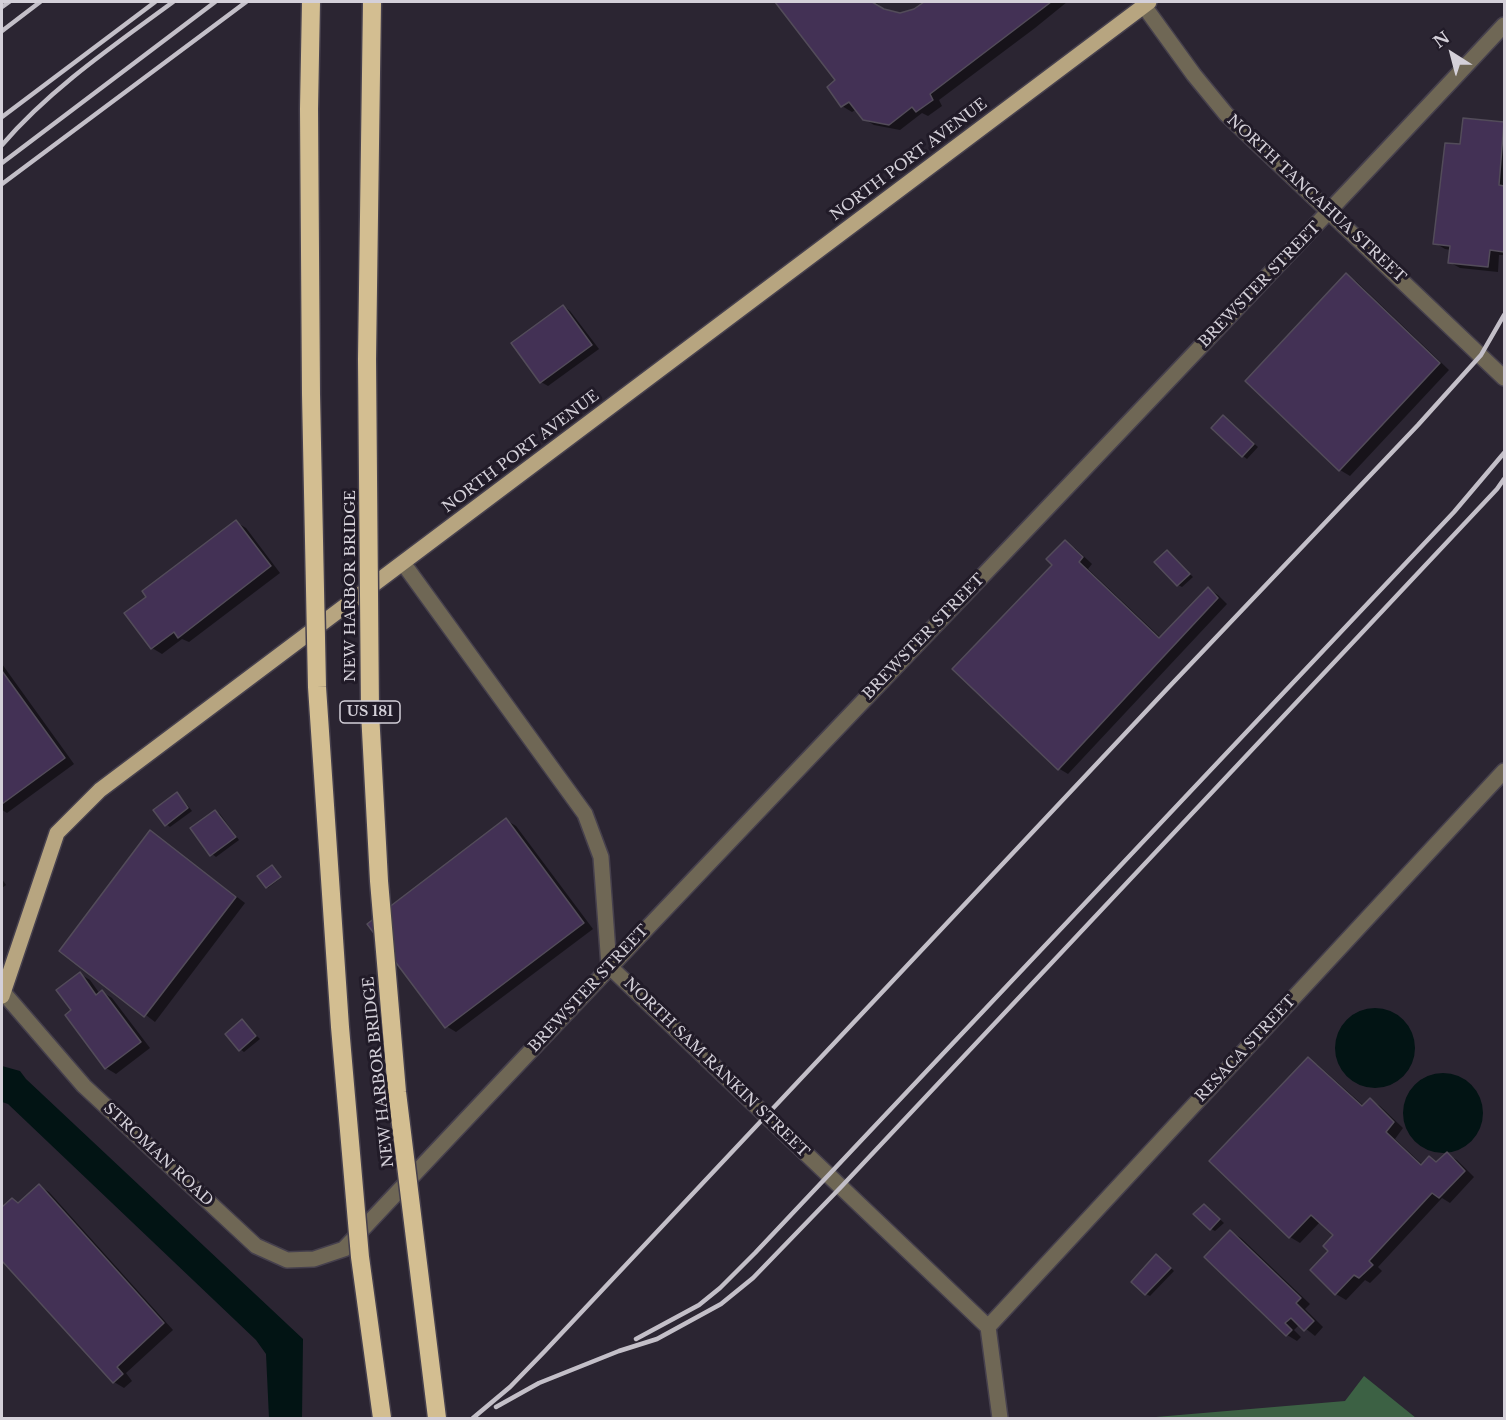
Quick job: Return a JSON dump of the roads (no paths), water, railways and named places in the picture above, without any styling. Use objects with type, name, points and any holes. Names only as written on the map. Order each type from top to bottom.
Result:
[{"type":"highway","name":"US 181","points":[[311,2],[309,110],[311,382],[317,687],[339,1016],[360,1257],[382,1419]]},
{"type":"highway","name":"NEW HARBOR BRIDGE","points":[[372,2],[367,359],[370,712],[379,881],[397,1092],[437,1419]]},
{"type":"main road","name":"NORTH PORT AVENUE","points":[[2,993],[57,833],[100,790],[1146,4]]},
{"type":"street","name":"NORTH TANCAHUA STREET","points":[[1146,4],[1194,75],[1226,114],[1504,378]]},
{"type":"street","name":"BREWSTER STREET","points":[[344,1250],[609,966],[1330,212],[1504,25]]},
{"type":"street","name":"NORTH SAM RANKIN STREET","points":[[403,563],[585,814],[601,857],[609,966],[988,1327]]},
{"type":"street","name":"RESACA STREET","points":[[988,1327],[1504,771]]},
{"type":"street","name":"STROMAN ROAD","points":[[2,993],[84,1086],[256,1246],[287,1260],[314,1259],[344,1250]]},
{"type":"street","points":[[988,1327],[1000,1419]]},
{"type":"railway","points":[[2,7],[9,2]]},
{"type":"railway","points":[[2,31],[40,2]]},
{"type":"railway","points":[[2,117],[155,2]]},
{"type":"railway","points":[[2,145],[61,87],[173,2]]},
{"type":"railway","points":[[2,163],[215,2]]},
{"type":"railway","points":[[2,184],[246,2]]},
{"type":"railway","points":[[473,1418],[510,1387],[544,1352],[1418,425],[1481,355],[1504,315]]},
{"type":"railway","points":[[636,1339],[699,1305],[720,1288],[755,1253],[1454,512],[1504,453]]},
{"type":"railway","points":[[496,1407],[539,1383],[619,1351],[657,1339],[721,1304],[753,1278],[1504,479]]}]
